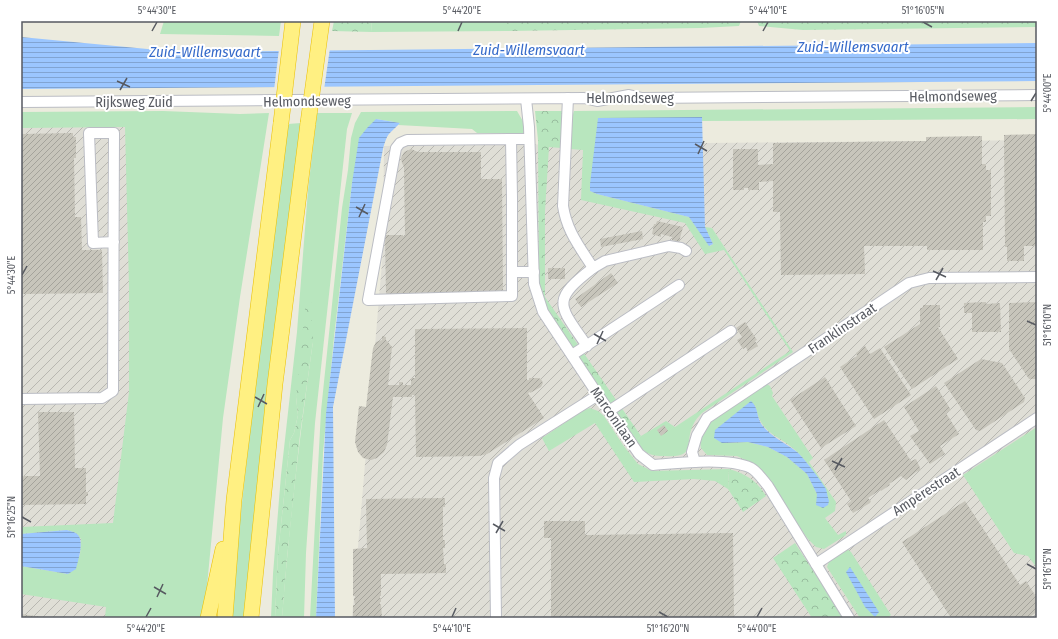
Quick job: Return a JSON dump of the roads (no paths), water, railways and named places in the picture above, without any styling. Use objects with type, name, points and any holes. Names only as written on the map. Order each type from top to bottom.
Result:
[{"type":"highway","points":[[225,618],[234,500],[293,21]]},
{"type":"highway","points":[[251,618],[274,392],[322,21]]},
{"type":"highway","points":[[208,618],[234,500]]},
{"type":"highway","points":[[255,574],[258,618]]},
{"type":"street","name":"Helmondseweg","points":[[247,101],[584,98],[598,101],[629,95],[642,98],[1037,95]]},
{"type":"street","points":[[568,98],[563,206],[565,219],[569,229],[594,268]]},
{"type":"street","name":"Marconilaan","points":[[526,99],[529,139],[534,284],[544,312],[609,411],[640,454],[653,465],[694,462],[731,462],[752,468],[768,486],[849,618]]},
{"type":"street","name":"Rijksweg Zuid","points":[[21,102],[247,101]]},
{"type":"street","points":[[21,399],[102,398],[113,391],[114,242],[114,133],[89,133],[93,243],[114,242]]},
{"type":"street","points":[[511,139],[512,296],[368,300],[396,148],[400,143],[407,140],[511,139],[529,139]]},
{"type":"street","points":[[587,346],[568,319],[562,303],[566,293],[575,282],[605,261],[669,246],[681,248],[686,251]]},
{"type":"street","points":[[512,272],[534,272]]},
{"type":"street","name":"Franklinstraat","points":[[694,462],[692,452],[697,436],[707,418],[909,283],[929,278],[1037,277]]},
{"type":"street","points":[[572,355],[679,285]]},
{"type":"street","points":[[609,411],[731,331]]},
{"type":"street","points":[[496,618],[494,478],[498,463],[519,444],[598,395]]},
{"type":"street","name":"Ampèrestraat","points":[[816,564],[1037,418]]},
{"type":"water","name":"Zuid-Willemsvaart","points":[[21,37],[179,52],[1037,43],[1037,81],[21,89]]},
{"type":"water","points":[[702,117],[705,227],[713,244],[709,246],[689,217],[590,191],[598,118]]},
{"type":"water","points":[[376,119],[400,123],[386,139],[383,149],[333,407],[335,618],[316,618],[326,414],[352,183],[359,138]]},
{"type":"water","points":[[751,401],[754,404],[762,425],[774,436],[797,452],[817,476],[826,489],[829,501],[828,505],[823,508],[816,505],[817,494],[807,474],[787,457],[768,447],[748,442],[722,443],[714,438],[715,430]]},
{"type":"water","points":[[67,530],[77,534],[80,541],[81,546],[76,569],[68,574],[21,566],[21,534]]},
{"type":"water","points":[[850,567],[879,612],[875,617],[865,607],[846,572]]}]
